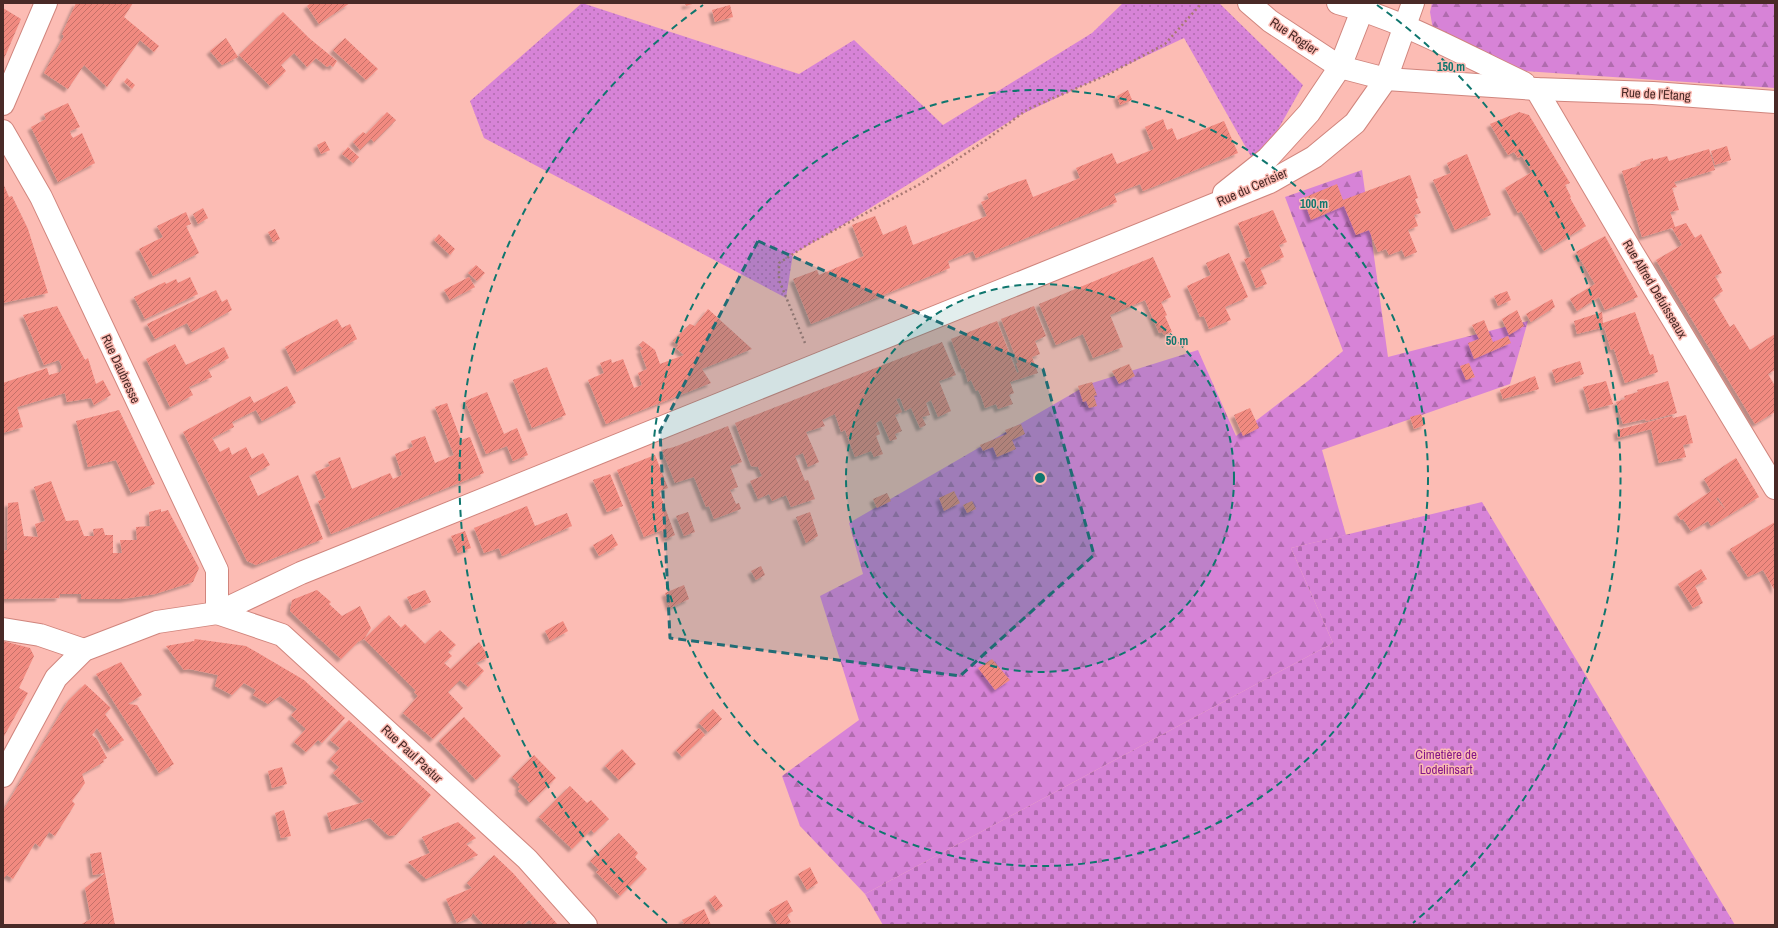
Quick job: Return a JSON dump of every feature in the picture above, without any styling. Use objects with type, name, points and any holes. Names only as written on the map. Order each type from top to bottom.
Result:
[{"type":"street","points":[[3,104],[46,3]]},
{"type":"street","name":"Rue Rogier","points":[[1249,3],[1270,21],[1340,67]]},
{"type":"street","points":[[1338,3],[1364,6]]},
{"type":"street","name":"Rue du Cerisier","points":[[1205,207],[1270,182],[1314,157],[1355,123],[1386,79],[1406,27],[1413,3]]},
{"type":"street","name":"Rue du Cerisier","points":[[1205,207],[1268,158],[1309,113],[1340,67],[1364,6]]},
{"type":"street","name":"Rue de l'Étang","points":[[1364,6],[1536,89]]},
{"type":"street","name":"Rue de l'Étang","points":[[1340,67],[1386,79],[1536,89],[1653,93],[1775,102]]},
{"type":"street","name":"Rue Alfred Defuisseaux","points":[[1536,89],[1632,252],[1775,488]]},
{"type":"street","name":"Rue Daubresse","points":[[3,131],[41,197],[217,570],[217,613]]},
{"type":"street","points":[[3,776],[56,678],[84,650],[157,622],[217,613],[301,573],[1205,207]]},
{"type":"street","name":"Rue Paul Pastur","points":[[217,613],[282,635],[527,859],[586,925]]},
{"type":"street","points":[[3,629],[40,635],[84,650]]},
{"type":"path","points":[[814,365],[779,280],[780,263],[807,245],[920,184],[986,140],[1028,109],[1107,75],[1165,44],[1202,3]]},
{"type":"highlighted area","points":[[758,241],[1043,369],[1094,555],[960,676],[670,638],[660,431]]},
{"type":"green space","points":[[582,3],[799,74],[854,40],[943,125],[1092,33],[1123,3],[1219,3],[1303,85],[1257,167],[1184,38],[1020,115],[833,231],[793,254],[786,298],[484,138],[470,101]]},
{"type":"green space","points":[[1432,3],[1775,3],[1775,88],[1495,69],[1435,41],[1430,12]]},
{"type":"green space","points":[[1362,170],[1388,357],[1528,321],[1510,384],[1322,450],[1346,535],[1291,548],[1333,643],[865,894],[800,826],[782,776],[859,720],[820,596],[863,574],[849,523],[1089,384],[1198,350],[1236,436],[1308,381],[1343,351],[1285,197]]},
{"type":"green space","name":"Cimetière de Lodelinsart","points":[[1482,502],[1735,925],[883,925],[865,894],[1333,643],[1291,548]]},
{"type":"building","points":[[76,3],[133,3],[124,17],[159,46],[154,52],[140,40],[107,87],[84,65],[68,89],[44,73],[64,36],[62,34]]},
{"type":"building","points":[[311,3],[350,3],[319,24],[307,6]]},
{"type":"building","points":[[685,3],[695,3],[686,6]]},
{"type":"building","points":[[730,5],[733,17],[715,22],[712,10]]},
{"type":"building","points":[[3,8],[21,19],[3,61]]},
{"type":"building","points":[[283,12],[309,38],[337,61],[333,67],[330,65],[327,67],[316,58],[307,67],[294,53],[281,65],[286,71],[270,86],[239,55]]},
{"type":"building","points":[[226,38],[238,57],[222,65],[210,51]]},
{"type":"building","points":[[345,38],[378,69],[366,80],[333,50]]},
{"type":"building","points":[[127,78],[135,85],[132,89],[124,82]]},
{"type":"building","points":[[1128,90],[1132,100],[1120,105],[1117,96]]},
{"type":"building","points":[[68,103],[80,127],[70,131],[71,135],[73,138],[82,133],[95,163],[58,182],[31,127],[46,119],[44,114]]},
{"type":"building","points":[[387,112],[396,120],[374,142],[371,139],[360,150],[353,142],[363,132],[366,134]]},
{"type":"building","points":[[1519,112],[1529,115],[1570,183],[1565,185],[1571,197],[1570,198],[1586,226],[1544,251],[1521,211],[1518,213],[1505,188],[1532,172],[1522,156],[1518,158],[1514,152],[1508,155],[1490,124]]},
{"type":"building","points":[[1163,119],[1167,130],[1172,128],[1177,140],[1224,121],[1238,153],[1143,191],[1140,184],[1114,194],[1117,202],[976,258],[973,251],[948,261],[950,268],[811,324],[793,279],[817,270],[819,275],[864,256],[852,225],[875,216],[883,235],[906,225],[913,245],[987,216],[981,202],[989,199],[987,194],[1014,183],[1026,179],[1033,197],[1080,178],[1076,168],[1112,153],[1117,164],[1154,149],[1145,127]]},
{"type":"building","points":[[325,141],[330,150],[321,154],[317,145]]},
{"type":"building","points":[[1727,146],[1731,160],[1715,165],[1711,151]]},
{"type":"building","points":[[348,147],[359,157],[353,163],[342,154]]},
{"type":"building","points":[[1709,149],[1715,170],[1674,182],[1677,187],[1672,188],[1679,210],[1670,212],[1675,227],[1686,223],[1695,238],[1701,234],[1722,273],[1715,276],[1723,291],[1713,298],[1730,327],[1734,324],[1750,350],[1775,334],[1775,370],[1768,374],[1775,386],[1775,412],[1755,424],[1656,260],[1682,245],[1672,228],[1642,237],[1622,171],[1641,165],[1640,162],[1653,158],[1653,160],[1667,156],[1669,161]]},
{"type":"building","points":[[1467,154],[1491,215],[1455,230],[1433,180],[1451,173],[1447,163]]},
{"type":"building","points":[[1410,175],[1418,198],[1415,199],[1421,213],[1414,215],[1418,226],[1408,230],[1417,252],[1405,257],[1402,250],[1389,255],[1386,249],[1378,252],[1369,230],[1356,235],[1344,206],[1311,220],[1303,198],[1337,184],[1343,200]]},
{"type":"building","points":[[3,183],[9,197],[12,196],[28,229],[48,293],[3,303]]},
{"type":"building","points":[[203,208],[208,218],[198,224],[193,214]]},
{"type":"building","points":[[1273,210],[1287,242],[1279,245],[1284,257],[1260,268],[1267,284],[1256,288],[1244,259],[1251,257],[1238,223]]},
{"type":"building","points":[[186,212],[191,224],[186,226],[199,253],[153,276],[139,249],[163,237],[157,226]]},
{"type":"building","points":[[275,229],[280,239],[273,242],[268,232]]},
{"type":"building","points":[[439,234],[455,249],[450,255],[434,240]]},
{"type":"building","points":[[1605,236],[1638,297],[1605,310],[1599,297],[1577,311],[1570,299],[1595,284],[1576,252]]},
{"type":"building","points":[[1229,253],[1248,297],[1225,307],[1231,320],[1209,329],[1204,316],[1200,317],[1187,286],[1211,275],[1206,263]]},
{"type":"building","points":[[1153,257],[1171,297],[1161,302],[1172,332],[1164,335],[1162,332],[1159,333],[1145,300],[1110,315],[1123,347],[1093,358],[1083,334],[1056,345],[1039,304]]},
{"type":"building","points":[[476,265],[485,273],[477,281],[468,273]]},
{"type":"building","points":[[190,277],[198,294],[145,319],[134,297],[165,282],[166,284],[176,279],[178,283]]},
{"type":"building","points":[[469,277],[475,287],[450,300],[444,290]]},
{"type":"building","points":[[216,290],[222,302],[227,299],[232,310],[192,332],[187,323],[155,339],[147,324]]},
{"type":"building","points":[[1507,291],[1511,300],[1498,306],[1494,296]]},
{"type":"building","points":[[1552,299],[1555,307],[1531,322],[1526,314]]},
{"type":"building","points":[[57,306],[85,360],[88,358],[96,384],[103,380],[111,395],[94,405],[91,398],[67,402],[65,393],[17,407],[23,427],[3,433],[3,383],[47,368],[49,375],[60,372],[62,367],[59,360],[44,365],[23,315]]},
{"type":"building","points":[[1034,306],[1046,336],[1035,341],[1040,354],[1032,357],[1038,373],[1010,382],[1014,393],[1009,395],[1013,404],[998,409],[996,404],[985,408],[978,390],[976,391],[971,380],[968,382],[964,368],[962,369],[951,339],[997,321],[1017,373],[1019,372],[1016,363],[1018,363],[1001,319]]},
{"type":"building","points":[[708,309],[752,349],[702,369],[711,383],[606,424],[588,380],[604,373],[600,363],[611,359],[612,363],[623,359],[634,388],[642,385],[638,373],[647,369],[640,350],[643,349],[639,345],[643,341],[655,350],[660,364],[684,355],[676,348],[679,345],[673,341],[690,324],[695,326]]},
{"type":"building","points":[[1517,310],[1524,326],[1509,335],[1502,319]]},
{"type":"building","points":[[1602,312],[1603,323],[1635,312],[1650,355],[1653,354],[1658,372],[1625,383],[1614,349],[1611,350],[1604,327],[1577,334],[1574,321]]},
{"type":"building","points":[[337,319],[342,328],[350,324],[357,339],[297,372],[285,347]]},
{"type":"building","points":[[1484,320],[1493,342],[1508,336],[1511,343],[1474,359],[1468,343],[1479,339],[1472,325]]},
{"type":"building","points":[[942,342],[956,375],[939,381],[951,411],[938,417],[931,400],[926,403],[930,415],[922,417],[926,425],[920,428],[911,408],[905,411],[900,398],[896,399],[902,412],[895,415],[902,431],[895,434],[897,439],[890,441],[881,420],[876,423],[880,434],[876,436],[883,454],[874,457],[871,451],[855,457],[845,430],[841,432],[835,414],[822,420],[825,426],[806,432],[819,462],[808,467],[803,453],[795,456],[805,481],[808,480],[815,499],[791,507],[786,495],[772,501],[769,494],[758,499],[750,481],[762,476],[758,467],[751,466],[735,423]]},
{"type":"building","points":[[175,344],[186,365],[224,347],[229,358],[208,369],[212,377],[189,387],[193,395],[170,407],[146,359]]},
{"type":"building","points":[[1580,361],[1584,374],[1556,383],[1552,370]]},
{"type":"building","points":[[1469,363],[1475,377],[1466,380],[1460,366]]},
{"type":"building","points":[[1129,364],[1135,376],[1119,384],[1112,371]]},
{"type":"building","points":[[547,367],[566,415],[532,428],[513,380]]},
{"type":"building","points":[[1535,376],[1539,389],[1503,399],[1500,390]]},
{"type":"building","points":[[1606,381],[1613,404],[1590,410],[1583,387]]},
{"type":"building","points":[[1668,381],[1677,413],[1646,421],[1645,419],[1623,424],[1616,402],[1625,399],[1624,396],[1638,392],[1637,390]]},
{"type":"building","points":[[1092,382],[1097,395],[1094,396],[1097,406],[1089,408],[1086,401],[1083,402],[1078,386]]},
{"type":"building","points":[[287,386],[296,403],[262,421],[256,410],[232,422],[234,427],[212,438],[220,452],[229,447],[232,455],[246,447],[252,459],[263,453],[270,465],[249,476],[258,496],[298,475],[323,539],[256,565],[247,561],[183,432],[250,396],[254,403]]},
{"type":"building","points":[[487,392],[504,434],[517,428],[528,455],[513,461],[507,446],[486,454],[465,401]]},
{"type":"building","points":[[447,403],[461,440],[470,437],[484,473],[331,534],[318,501],[326,498],[315,472],[330,466],[328,462],[340,457],[352,489],[390,473],[393,479],[402,475],[395,454],[413,447],[411,441],[425,436],[435,463],[454,455],[435,407]]},
{"type":"building","points":[[1250,408],[1259,428],[1243,436],[1234,415]]},
{"type":"building","points":[[119,410],[155,484],[131,493],[116,460],[88,467],[76,421]]},
{"type":"building","points":[[1421,414],[1425,425],[1414,429],[1410,417]]},
{"type":"building","points":[[1686,415],[1693,443],[1683,445],[1686,457],[1659,463],[1651,429],[1618,438],[1617,430],[1672,416],[1673,418]]},
{"type":"building","points":[[1021,424],[1025,434],[1012,440],[1016,449],[997,457],[993,447],[983,451],[980,445],[1007,434],[1005,430]]},
{"type":"building","points":[[728,426],[742,462],[730,466],[738,487],[730,490],[736,504],[739,503],[741,509],[714,519],[709,506],[706,507],[694,477],[675,483],[662,450],[674,447]]},
{"type":"building","points":[[655,455],[668,488],[659,491],[675,535],[666,539],[662,530],[644,537],[617,470]]},
{"type":"building","points":[[1736,458],[1759,497],[1711,526],[1708,521],[1691,531],[1683,519],[1681,520],[1677,514],[1711,491],[1704,479]],"holes":[[[1718,497],[1726,510],[1716,499]]]},
{"type":"building","points":[[610,474],[623,506],[607,512],[593,480]]},
{"type":"building","points":[[51,481],[66,521],[78,520],[84,536],[94,536],[93,529],[103,528],[105,535],[113,535],[113,553],[122,553],[120,540],[137,540],[136,527],[150,526],[149,512],[161,509],[161,512],[168,510],[199,568],[193,582],[155,594],[123,599],[81,599],[81,594],[60,594],[59,598],[3,599],[3,551],[7,550],[8,503],[18,502],[24,536],[38,537],[35,524],[45,521],[34,487]]},
{"type":"building","points":[[954,491],[960,503],[944,511],[939,498]]},
{"type":"building","points":[[887,493],[891,501],[877,508],[873,499]]},
{"type":"building","points":[[972,501],[976,509],[967,513],[963,505]]},
{"type":"building","points":[[527,506],[535,526],[567,513],[572,526],[502,556],[499,548],[484,553],[474,528]]},
{"type":"building","points":[[688,512],[695,532],[684,536],[676,516]]},
{"type":"building","points":[[810,512],[818,536],[806,543],[796,517]]},
{"type":"building","points":[[1775,522],[1775,591],[1763,570],[1748,577],[1730,549]]},
{"type":"building","points":[[465,531],[471,548],[458,553],[451,536]]},
{"type":"building","points":[[612,534],[618,545],[599,556],[593,545]]},
{"type":"building","points":[[761,566],[765,575],[756,580],[751,571]]},
{"type":"building","points":[[1701,569],[1707,579],[1695,586],[1703,603],[1693,608],[1678,584]]},
{"type":"building","points":[[684,585],[689,599],[670,608],[665,593]]},
{"type":"building","points":[[317,590],[331,602],[329,604],[342,616],[360,606],[371,628],[364,639],[358,642],[341,659],[290,611],[292,600]]},
{"type":"building","points":[[425,590],[431,602],[413,610],[407,597]]},
{"type":"building","points":[[389,615],[401,628],[405,624],[425,644],[440,630],[456,645],[448,652],[452,656],[444,663],[451,669],[479,642],[489,657],[476,663],[484,671],[468,687],[460,680],[448,692],[463,708],[433,739],[403,713],[418,696],[414,692],[416,691],[364,639]]},
{"type":"building","points":[[563,621],[568,631],[550,641],[545,631]]},
{"type":"building","points":[[195,639],[246,646],[304,680],[345,718],[322,743],[318,740],[306,752],[294,742],[306,729],[291,715],[297,709],[280,696],[268,704],[253,695],[256,690],[244,683],[232,695],[215,686],[218,675],[189,669],[184,670],[166,646],[194,641]]},
{"type":"building","points":[[3,641],[30,648],[34,656],[19,688],[28,693],[3,738]]},
{"type":"building","points":[[992,659],[1010,680],[995,690],[978,668]]},
{"type":"building","points":[[121,662],[142,695],[128,704],[137,705],[174,764],[159,773],[96,674]]},
{"type":"building","points":[[85,684],[111,708],[105,714],[124,740],[110,749],[97,728],[92,735],[97,739],[107,758],[103,760],[104,762],[82,774],[85,783],[72,801],[75,804],[55,836],[49,832],[40,847],[35,843],[13,879],[7,875],[3,879],[3,811],[68,701]]},
{"type":"building","points":[[713,709],[722,719],[708,732],[699,723]]},
{"type":"building","points":[[464,717],[501,756],[476,780],[439,741]]},
{"type":"building","points":[[349,720],[431,795],[396,835],[389,836],[370,818],[332,830],[327,813],[364,802],[333,773],[339,767],[330,759],[340,748],[330,740]]},
{"type":"building","points":[[699,728],[705,735],[682,757],[676,750]]},
{"type":"building","points":[[622,749],[636,764],[619,780],[605,766]]},
{"type":"building","points":[[534,755],[556,778],[530,803],[518,791],[520,789],[518,787],[520,785],[512,777]]},
{"type":"building","points":[[282,767],[287,784],[272,788],[268,771]]},
{"type":"building","points":[[570,786],[587,803],[591,800],[609,819],[594,833],[591,830],[572,849],[539,817]]},
{"type":"building","points":[[284,810],[291,836],[281,838],[275,813]]},
{"type":"building","points":[[458,822],[476,838],[466,844],[478,855],[426,879],[408,862],[430,853],[422,837]]},
{"type":"building","points":[[619,833],[638,853],[635,857],[647,869],[620,896],[596,872],[599,870],[590,861]]},
{"type":"building","points":[[101,852],[115,925],[80,925],[91,919],[85,888],[105,873],[93,875],[90,854]]},
{"type":"building","points":[[494,855],[513,873],[558,925],[531,925],[532,922],[529,920],[523,925],[484,925],[473,913],[471,917],[457,923],[446,899],[472,888],[467,883]]},
{"type":"building","points":[[810,867],[818,883],[807,890],[798,874]]},
{"type":"building","points":[[715,895],[723,906],[716,911],[709,900]]},
{"type":"building","points":[[787,900],[793,911],[787,915],[791,922],[787,925],[778,925],[769,910]]},
{"type":"building","points":[[704,909],[711,925],[679,925],[684,923],[682,920]]}]
